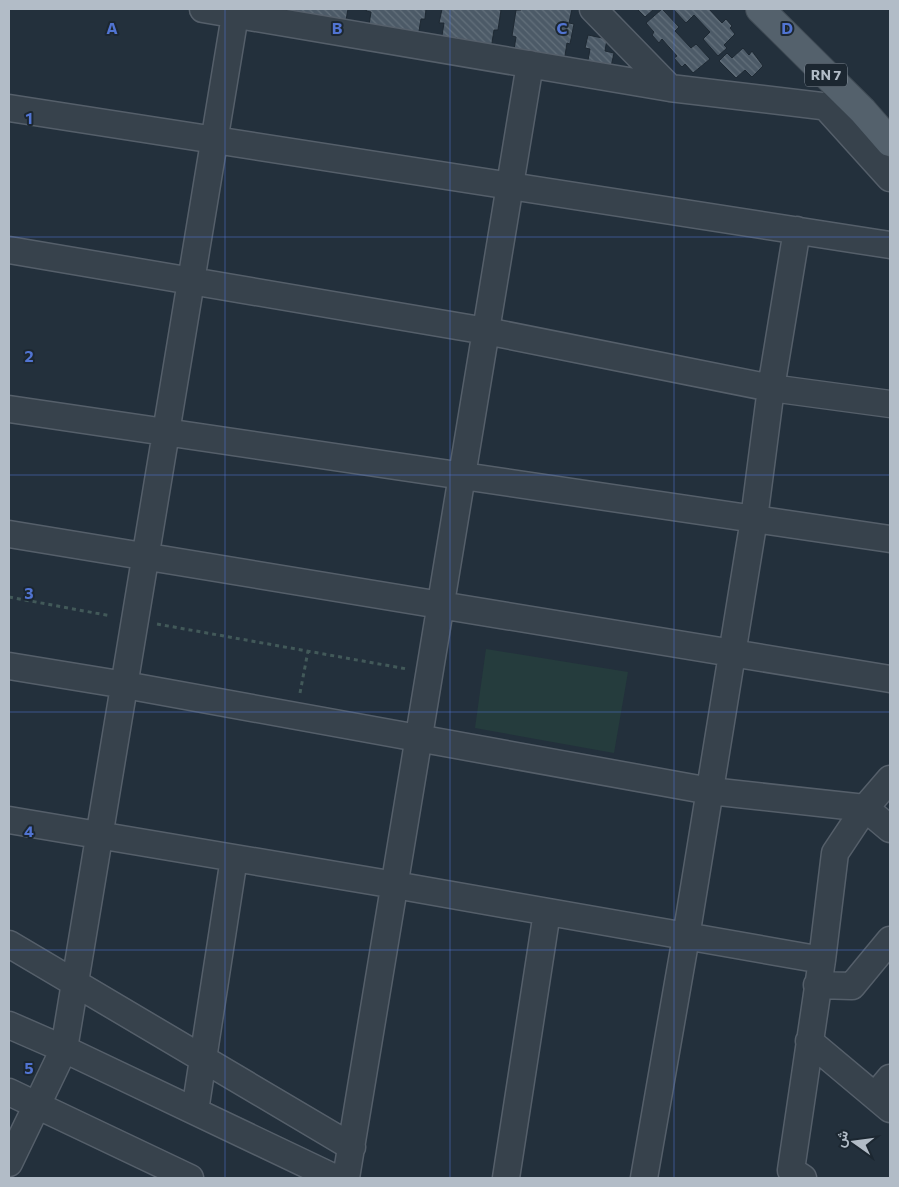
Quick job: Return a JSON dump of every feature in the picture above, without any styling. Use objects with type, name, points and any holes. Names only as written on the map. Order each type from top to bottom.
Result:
[{"type":"main road","name":"RN 7","points":[[760,9],[862,111],[890,142]]},
{"type":"street","points":[[203,9],[235,12],[670,88],[862,111]]},
{"type":"street","points":[[593,9],[670,88]]},
{"type":"street","points":[[9,1163],[64,1049],[235,12]]},
{"type":"street","points":[[346,1178],[530,64]]},
{"type":"street","points":[[825,106],[890,178]]},
{"type":"street","points":[[9,108],[890,245]]},
{"type":"street","points":[[644,1178],[686,937],[754,519],[771,388],[797,230]]},
{"type":"street","points":[[9,250],[486,331],[771,388],[890,404]]},
{"type":"street","points":[[9,409],[890,539]]},
{"type":"street","points":[[9,534],[890,679]]},
{"type":"street","points":[[9,666],[125,685],[710,791],[865,808],[890,829]]},
{"type":"street","points":[[795,1175],[809,1041],[822,960],[835,853],[865,808],[890,779]]},
{"type":"street","points":[[9,820],[822,960]]},
{"type":"street","points":[[195,1111],[234,858]]},
{"type":"street","points":[[506,1178],[547,912]]},
{"type":"street","points":[[817,986],[852,986],[890,940]]},
{"type":"street","points":[[9,944],[203,1060],[352,1146]]},
{"type":"street","points":[[9,1025],[64,1049],[335,1178]]},
{"type":"street","points":[[809,1041],[885,1094]]},
{"type":"street","points":[[9,1092],[190,1178]]},
{"type":"path","points":[[9,597],[429,673]]},
{"type":"path","points":[[296,716],[308,651]]},
{"type":"green space","points":[[486,649],[628,672],[614,753],[475,728]]},
{"type":"building","points":[[296,9],[348,9],[345,26],[295,18]]},
{"type":"building","points":[[367,9],[426,9],[425,19],[421,19],[418,37],[368,31],[371,12],[366,11]]},
{"type":"building","points":[[442,9],[501,10],[498,30],[494,30],[491,49],[456,42],[457,38],[451,38],[450,43],[441,42],[444,23],[439,23]]},
{"type":"building","points":[[572,9],[569,23],[574,24],[570,44],[567,43],[564,62],[513,56],[516,37],[512,36],[516,10]]},
{"type":"building","points":[[637,9],[654,9],[645,17]]},
{"type":"building","points":[[662,9],[679,27],[675,31],[691,48],[696,44],[710,59],[693,73],[685,64],[682,67],[674,58],[677,56],[662,39],[659,43],[652,35],[654,32],[646,23]]},
{"type":"building","points":[[673,9],[709,9],[722,23],[726,19],[732,26],[730,28],[735,34],[724,45],[727,48],[718,56],[703,39],[710,32],[694,15],[686,23]]},
{"type":"building","points":[[588,35],[607,39],[605,51],[614,53],[611,67],[587,66],[590,49],[585,48]]},
{"type":"building","points":[[743,48],[749,55],[752,51],[763,66],[752,77],[745,70],[736,78],[719,61],[727,53],[732,58]]}]
